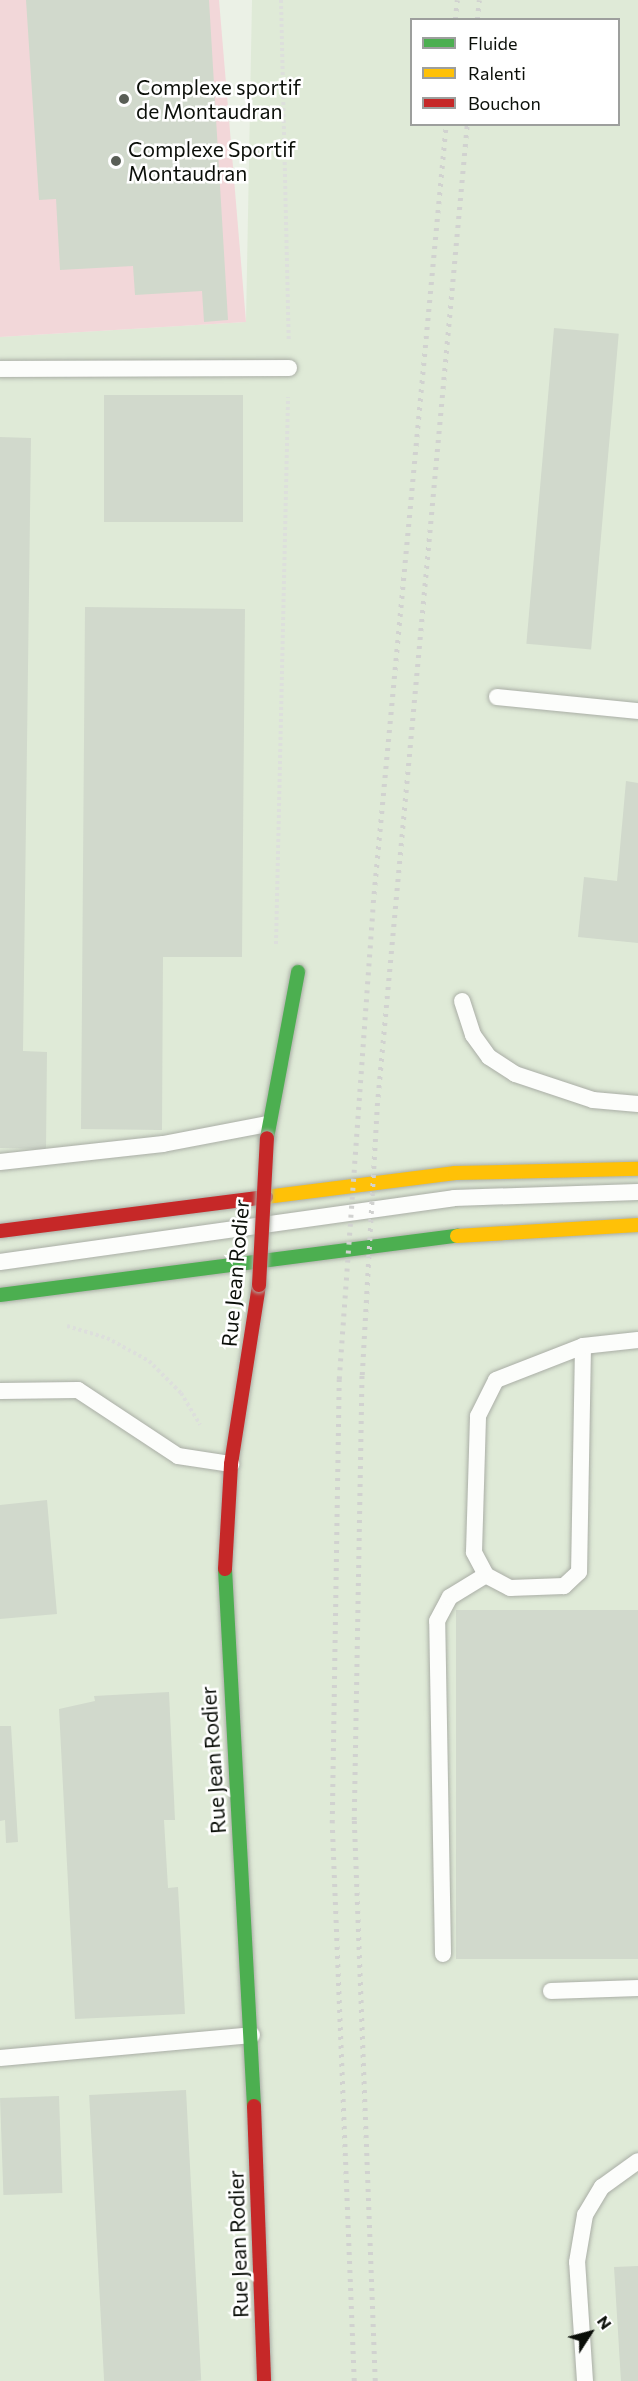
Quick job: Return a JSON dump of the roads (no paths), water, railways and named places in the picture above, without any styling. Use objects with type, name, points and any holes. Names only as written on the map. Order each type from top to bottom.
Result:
[{"type":"street","name":"Rue Jean Rodier","points":[[264,2381],[252,2035],[228,1683],[224,1556],[231,1464],[259,1285],[267,1131],[298,972]]},
{"type":"street","points":[[0,1231],[454,1173],[638,1169]]},
{"type":"street","points":[[0,1295],[466,1235],[638,1225]]},
{"type":"lane","points":[[0,369],[288,368]]},
{"type":"lane","points":[[497,697],[638,711]]},
{"type":"lane","points":[[462,1001],[484,1049],[515,1074],[593,1100],[638,1104]]},
{"type":"lane","points":[[0,1162],[267,1131]]},
{"type":"lane","points":[[0,1262],[454,1198],[610,1168]]},
{"type":"lane","points":[[454,1198],[638,1192]]},
{"type":"lane","points":[[583,1346],[579,1572],[564,1586],[510,1588],[486,1575],[474,1552],[478,1416],[496,1380],[583,1346],[638,1340]]},
{"type":"lane","points":[[0,1391],[78,1390],[178,1456],[231,1464]]},
{"type":"lane","points":[[443,1954],[437,1621],[450,1598],[486,1575]]},
{"type":"lane","points":[[551,1991],[638,1988]]},
{"type":"lane","points":[[0,2058],[252,2035]]},
{"type":"lane","points":[[585,2381],[577,2262],[585,2215],[602,2187],[638,2161]]},
{"type":"railway","points":[[455,18],[457,0]]},
{"type":"railway","points":[[477,18],[479,0]]},
{"type":"railway","points":[[354,2381],[332,1823],[339,1379],[373,903],[446,126]]},
{"type":"railway","points":[[375,2381],[354,1820],[362,1375],[377,1106],[467,126]]},
{"type":"place","name":"Complexe sportif de Montaudran","points":[[124,99]]},
{"type":"place","name":"Complexe Sportif Montaudran","points":[[116,161]]}]
